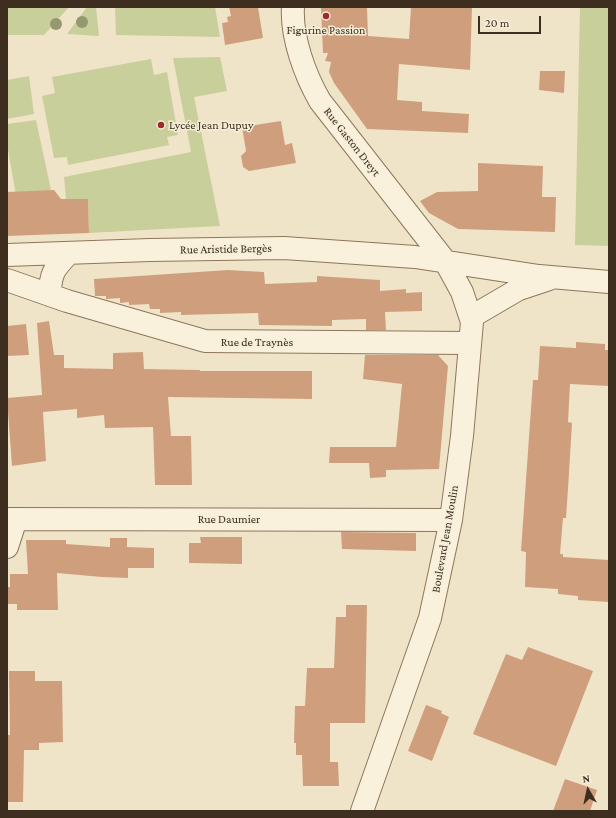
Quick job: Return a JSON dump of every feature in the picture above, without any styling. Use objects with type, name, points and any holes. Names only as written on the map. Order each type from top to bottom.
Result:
[{"type":"street","name":"Rue Gaston Dreyt","points":[[293,7],[300,56],[317,96],[445,261]]},
{"type":"street","name":"Rue Aristide Bergès","points":[[7,256],[69,253],[284,248],[445,261],[556,277],[609,282]]},
{"type":"street","points":[[50,294],[53,270],[69,253]]},
{"type":"street","name":"Boulevard Jean Moulin","points":[[362,811],[430,618],[451,520],[462,436],[472,317],[462,292],[445,261]]},
{"type":"street","points":[[472,317],[519,289],[556,277]]},
{"type":"street","name":"Rue de Traynès","points":[[7,280],[67,301],[205,341],[470,343]]},
{"type":"street","points":[[7,547],[11,519]]},
{"type":"street","name":"Rue Daumier","points":[[11,519],[451,520]]},
{"type":"green space","points":[[7,7],[69,7],[44,35],[7,35]]},
{"type":"green space","points":[[87,7],[96,7],[99,36],[67,34]]},
{"type":"green space","points":[[115,7],[215,7],[220,37],[116,35]]},
{"type":"green space","points":[[580,7],[609,7],[609,246],[575,245]]},
{"type":"green space","points":[[220,57],[227,91],[194,97],[220,226],[89,233],[88,199],[66,199],[64,177],[191,152],[173,58]]},
{"type":"green space","points":[[151,59],[154,75],[167,72],[178,135],[167,137],[169,145],[68,165],[67,157],[54,158],[42,96],[55,93],[52,77]]},
{"type":"green space","points":[[29,76],[34,114],[7,119],[7,80]]},
{"type":"green space","points":[[36,120],[51,190],[17,201],[7,144],[7,124]]},
{"type":"building","points":[[229,7],[258,7],[263,38],[225,45],[222,23],[228,22],[227,17],[231,16]]},
{"type":"building","points":[[321,7],[367,7],[368,36],[409,39],[411,7],[472,7],[470,70],[399,64],[397,100],[422,102],[422,111],[469,114],[468,133],[367,129],[334,83],[329,72],[331,62],[325,61],[328,53],[323,53]]},
{"type":"building","points":[[540,71],[565,71],[564,93],[539,90]]},
{"type":"building","points":[[281,121],[285,145],[292,143],[296,163],[249,171],[243,167],[241,156],[246,151],[242,127]]},
{"type":"building","points":[[478,163],[543,166],[542,197],[556,197],[555,232],[458,229],[429,213],[420,201],[437,192],[478,191]]},
{"type":"building","points":[[54,190],[61,199],[88,199],[89,233],[7,236],[7,192]]},
{"type":"building","points":[[228,270],[264,272],[265,284],[317,282],[317,276],[380,280],[380,291],[406,289],[406,293],[422,292],[422,311],[385,312],[386,330],[366,330],[366,319],[332,320],[332,326],[259,325],[258,313],[181,315],[181,312],[160,313],[160,309],[150,309],[149,304],[129,305],[129,302],[120,303],[120,298],[106,299],[106,296],[95,296],[94,279]]},
{"type":"building","points":[[49,321],[54,355],[64,355],[64,368],[113,369],[113,353],[143,352],[144,369],[200,371],[312,371],[312,399],[168,397],[171,436],[191,436],[192,485],[155,485],[153,427],[105,428],[104,415],[77,418],[77,409],[43,412],[46,461],[12,466],[7,398],[42,395],[37,323]]},
{"type":"building","points":[[26,324],[29,355],[7,356],[7,326]]},
{"type":"building","points":[[576,342],[605,344],[605,350],[609,350],[609,386],[570,384],[568,422],[572,423],[566,518],[563,518],[560,554],[563,554],[563,557],[609,560],[609,602],[578,600],[578,596],[558,594],[558,589],[525,587],[526,552],[521,551],[533,380],[538,380],[540,346],[576,348]]},
{"type":"building","points":[[365,355],[438,355],[448,366],[439,469],[386,470],[386,477],[370,478],[369,463],[329,463],[330,447],[396,447],[402,384],[363,379]]},
{"type":"building","points":[[341,532],[416,533],[416,551],[342,549]]},
{"type":"building","points":[[200,537],[242,537],[242,564],[189,563],[189,543],[201,543]]},
{"type":"building","points":[[110,538],[127,538],[127,547],[154,548],[154,568],[128,568],[128,578],[57,573],[58,610],[17,610],[17,604],[7,604],[7,587],[10,587],[10,574],[28,574],[26,540],[66,540],[66,544],[110,547]]},
{"type":"building","points":[[346,605],[367,605],[365,723],[330,723],[330,762],[338,762],[339,786],[303,786],[302,755],[296,755],[296,743],[294,743],[295,706],[305,706],[307,668],[334,668],[336,617],[346,617]]},
{"type":"building","points":[[528,647],[593,671],[556,766],[473,734],[506,654],[522,660]]},
{"type":"building","points":[[9,671],[35,671],[35,681],[62,681],[63,742],[39,743],[39,750],[24,750],[23,802],[7,802],[7,748],[8,735],[10,735]]},
{"type":"building","points":[[426,705],[442,711],[441,713],[449,717],[432,761],[408,751]]},
{"type":"building","points":[[565,779],[597,790],[590,811],[553,811]]},
{"type":"place","name":"Figurine Passion","points":[[326,16]]},
{"type":"place","name":"Lycée Jean Dupuy","points":[[161,125]]}]
